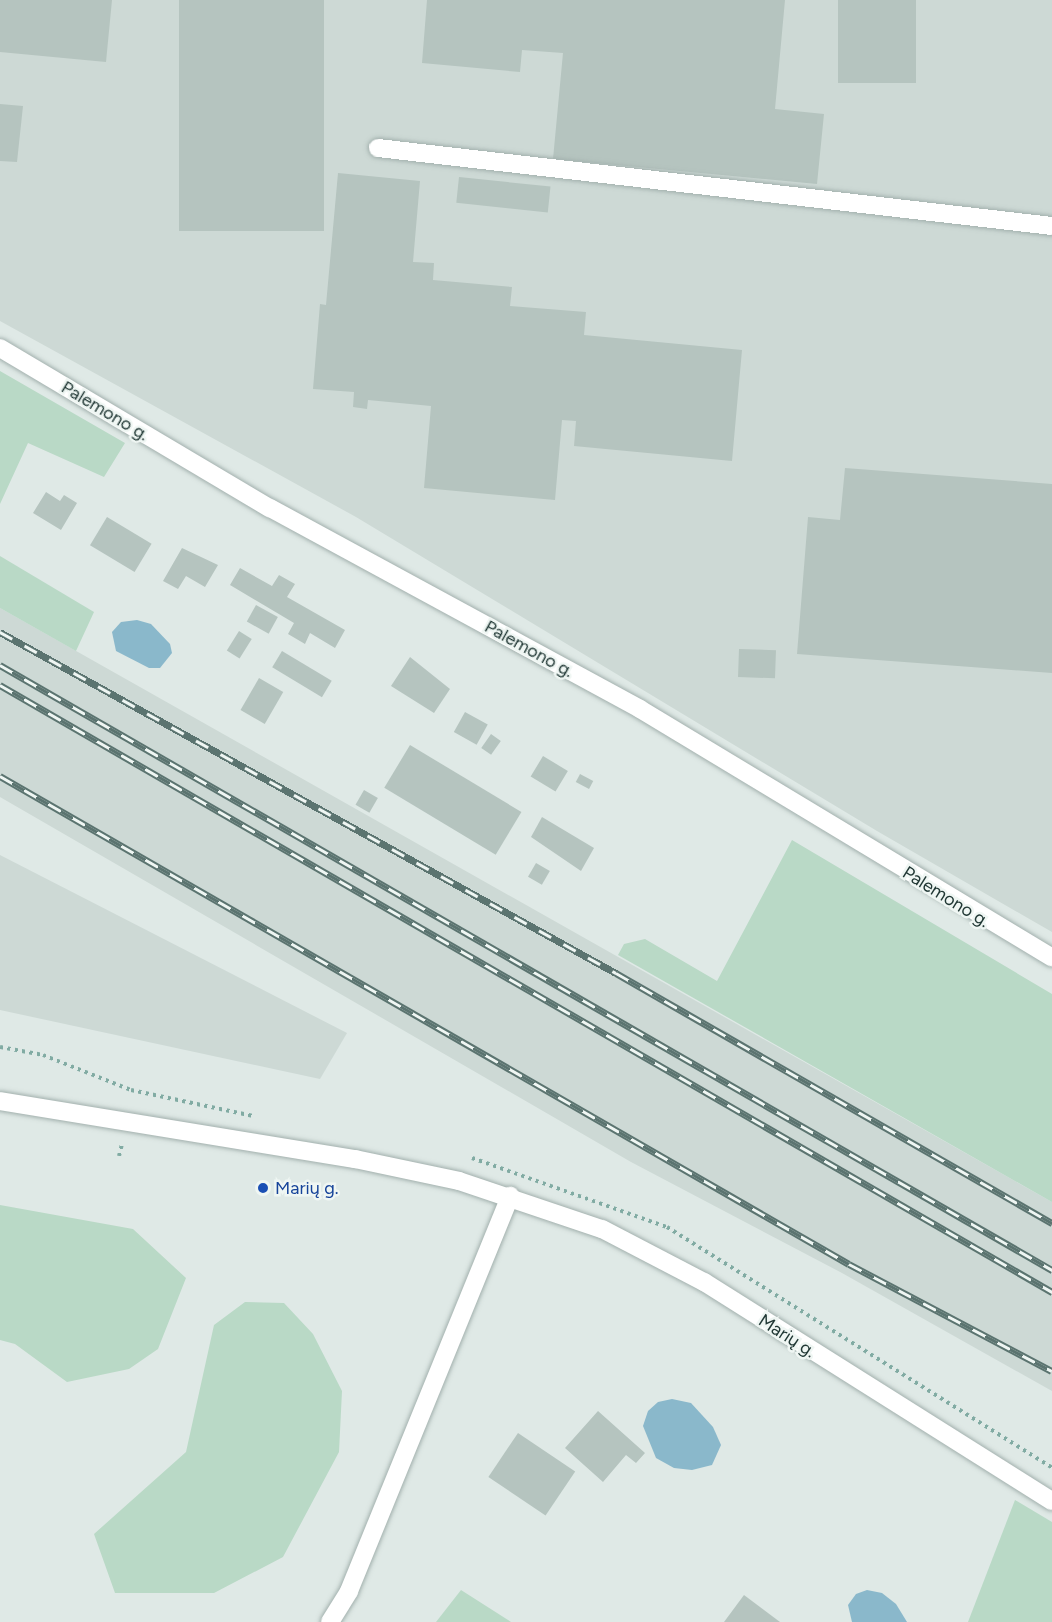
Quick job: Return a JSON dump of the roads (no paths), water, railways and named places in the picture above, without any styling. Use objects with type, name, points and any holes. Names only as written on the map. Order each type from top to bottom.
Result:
[{"type":"street","points":[[378,148],[1052,226]]},
{"type":"street","name":"Palemono g.","points":[[0,348],[270,508],[640,709],[1052,958]]},
{"type":"street","name":"Marių g.","points":[[0,1101],[355,1159],[510,1196],[602,1229],[704,1282],[1052,1501]]},
{"type":"street","points":[[330,1622],[349,1591],[510,1196]]},
{"type":"water","points":[[137,620],[151,624],[170,644],[172,653],[160,668],[149,668],[116,651],[112,632],[121,622]]},
{"type":"water","points":[[672,1399],[691,1403],[713,1427],[721,1445],[712,1465],[692,1470],[674,1468],[656,1458],[643,1426],[648,1411],[658,1402]]},
{"type":"water","points":[[867,1590],[882,1593],[896,1604],[907,1622],[852,1622],[848,1605],[856,1594]]},
{"type":"railway","points":[[0,632],[616,973],[1052,1223]]},
{"type":"railway","points":[[0,665],[1052,1270]]},
{"type":"railway","points":[[0,685],[1052,1292]]},
{"type":"railway","points":[[0,776],[849,1264],[1052,1371]]},
{"type":"place","name":"Marių g.","points":[[263,1188]]}]
